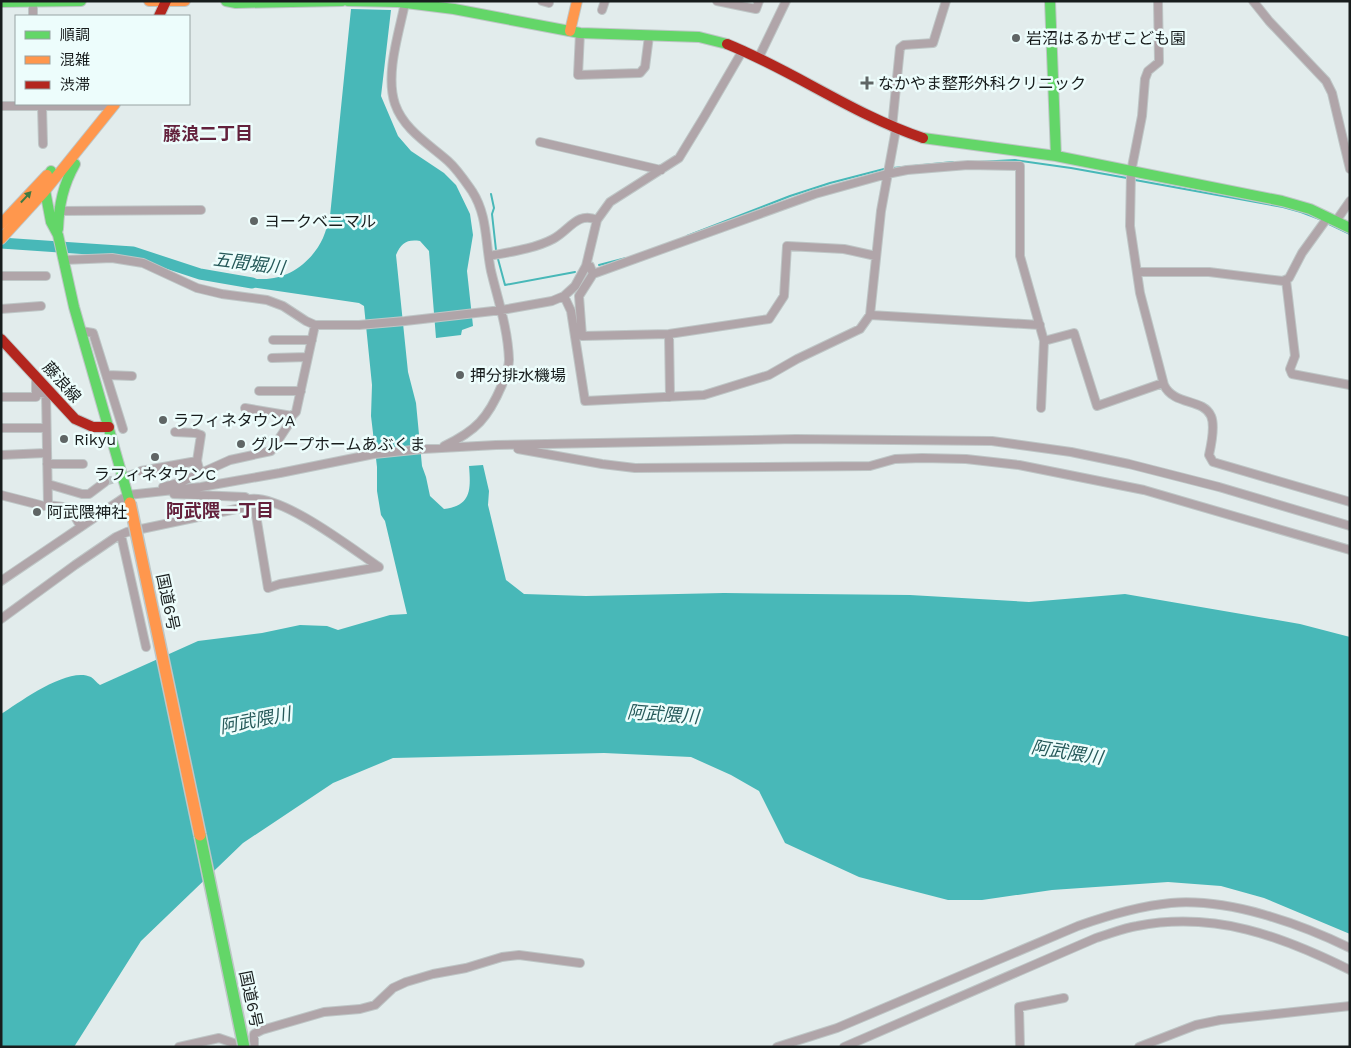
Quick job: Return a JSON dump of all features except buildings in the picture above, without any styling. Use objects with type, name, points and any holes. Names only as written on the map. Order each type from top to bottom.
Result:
[{"type":"main road","points":[[1,2],[81,1]]},
{"type":"main road","points":[[149,1],[185,1]]},
{"type":"main road","points":[[226,1],[236,3],[342,1]]},
{"type":"main road","points":[[348,1],[401,3],[459,10],[575,32],[649,36],[687,35],[699,37],[724,43],[759,57],[894,128],[926,139],[1056,156],[1282,201],[1310,209],[1350,228]]},
{"type":"main road","points":[[575,32],[576,1]]},
{"type":"main road","points":[[1050,1],[1056,156]]},
{"type":"main road","points":[[160,15],[171,2]]},
{"type":"main road","points":[[169,15],[171,2]]},
{"type":"main road","points":[[3,233],[5,214],[50,171],[109,105]]},
{"type":"main road","points":[[3,233],[44,192],[109,105]]},
{"type":"main road","points":[[58,235],[58,211],[70,172],[111,119],[119,105]]},
{"type":"main road","name":"国道6号","points":[[50,171],[46,179],[44,192],[51,222],[58,235],[81,331],[129,499],[244,1047]]},
{"type":"main road","points":[[25,213],[38,210],[45,212],[51,222]]},
{"type":"main road","name":"藤浪線","points":[[1,339],[74,419],[93,427],[109,427]]},
{"type":"street","points":[[542,1],[549,3],[549,1]]},
{"type":"street","points":[[602,10],[605,1]]},
{"type":"street","points":[[717,1],[756,8],[759,1]]},
{"type":"street","points":[[759,57],[786,1]]},
{"type":"street","points":[[564,296],[571,311],[585,401],[704,395],[770,375],[797,359],[860,329],[870,315],[876,256],[894,128],[900,48],[904,45],[933,43],[946,1]]},
{"type":"street","points":[[1158,1],[1159,62],[1148,71],[1145,79],[1142,116],[1131,172],[1130,226],[1140,293],[1163,383],[1167,393],[1175,398],[1200,406],[1212,417],[1209,455],[1214,462],[1350,502]]},
{"type":"street","points":[[1253,1],[1269,21],[1326,81],[1332,93],[1350,169]]},
{"type":"street","points":[[26,2],[32,15]]},
{"type":"street","points":[[401,3],[392,68],[391,87],[394,103],[411,130],[449,162],[478,201],[483,212],[489,256],[509,362],[500,389],[490,410],[478,425],[462,437],[440,448]]},
{"type":"street","points":[[575,32],[578,75],[640,74],[646,67],[649,36]]},
{"type":"street","points":[[63,257],[112,258],[143,263],[197,288],[222,294],[266,300],[283,306],[315,325],[359,325],[538,304],[564,296],[575,286],[586,266],[597,220],[610,202],[679,158],[742,50]]},
{"type":"street","points":[[1,106],[76,105]]},
{"type":"street","points":[[42,106],[43,144]]},
{"type":"street","points":[[540,142],[661,170]]},
{"type":"street","points":[[876,256],[844,250],[787,246],[784,296],[769,320],[669,334],[582,336],[579,296],[593,274],[815,194],[887,174],[907,170],[968,165],[1020,166],[1020,256],[1044,341],[1041,408]]},
{"type":"street","points":[[1138,272],[1209,272],[1286,280],[1289,278],[1302,254],[1350,201]]},
{"type":"street","points":[[58,211],[202,210]]},
{"type":"street","points":[[489,256],[530,247],[554,238],[580,218],[590,217],[597,220]]},
{"type":"street","points":[[586,266],[590,266],[593,274]]},
{"type":"street","points":[[1,276],[46,276]]},
{"type":"street","points":[[1286,280],[1295,356],[1290,369],[1292,374],[1350,385]]},
{"type":"street","points":[[1,309],[41,306]]},
{"type":"street","points":[[870,315],[1040,325]]},
{"type":"street","points":[[1,581],[39,554],[129,499],[181,482],[230,460],[271,451],[296,412],[315,325]]},
{"type":"street","points":[[81,331],[93,333],[123,429]]},
{"type":"street","points":[[1044,341],[1074,333],[1097,406],[1163,383]]},
{"type":"street","points":[[669,334],[670,397]]},
{"type":"street","points":[[273,340],[312,340]]},
{"type":"street","points":[[272,358],[308,357]]},
{"type":"street","points":[[107,375],[132,376]]},
{"type":"street","points":[[1,397],[36,397],[36,378]]},
{"type":"street","points":[[259,391],[301,390]]},
{"type":"street","points":[[36,392],[46,394],[48,505]]},
{"type":"street","points":[[245,408],[292,416]]},
{"type":"street","points":[[1,428],[46,428]]},
{"type":"street","points":[[175,432],[194,433],[201,436],[197,461],[200,473]]},
{"type":"street","points":[[147,492],[201,487],[374,454],[423,449],[496,445],[796,439],[992,441],[1071,452],[1129,464],[1219,487],[1350,526]]},
{"type":"street","points":[[496,445],[635,468],[870,466],[895,459],[966,459],[998,462],[1144,490],[1350,550]]},
{"type":"street","points":[[1,455],[46,453]]},
{"type":"street","points":[[141,471],[197,461]]},
{"type":"street","points":[[47,464],[83,464]]},
{"type":"street","points":[[48,484],[82,494],[90,494],[105,482]]},
{"type":"street","points":[[1,619],[75,565],[127,532],[253,502],[258,498],[271,501],[325,529],[379,567],[280,584],[268,588],[253,502],[245,497],[147,492]]},
{"type":"street","points":[[1,495],[44,506],[70,508],[82,527]]},
{"type":"street","points":[[121,535],[146,647]]},
{"type":"street","points":[[777,1047],[837,1028],[1078,926],[1142,907],[1202,902],[1228,906],[1294,924],[1350,948]]},
{"type":"street","points":[[844,1047],[1096,938],[1135,926],[1198,921],[1231,926],[1290,942],[1350,970]]},
{"type":"street","points":[[254,1047],[254,1034],[262,1030],[324,1012],[360,1009],[375,1004],[393,988],[417,978],[466,968],[502,957],[519,955],[580,963]]},
{"type":"street","points":[[1020,1047],[1019,1007],[1064,998]]},
{"type":"street","points":[[1139,1047],[1196,1025],[1220,1020],[1350,1006]]},
{"type":"street","points":[[179,1047],[219,1038],[244,1047]]},
{"type":"water","name":"阿武隈川","points":[[351,9],[391,10],[381,96],[398,136],[411,151],[444,173],[456,185],[470,214],[473,235],[467,271],[473,326],[462,330],[461,335],[436,338],[429,251],[420,241],[408,241],[400,247],[396,255],[408,372],[416,403],[422,466],[430,496],[444,509],[460,504],[469,489],[469,466],[483,465],[489,491],[488,505],[506,580],[524,594],[586,596],[724,593],[910,595],[1029,602],[1125,594],[1300,624],[1350,637],[1350,934],[1264,898],[1221,886],[1168,882],[1052,890],[982,900],[948,900],[859,877],[785,843],[759,791],[731,775],[691,757],[604,753],[393,758],[333,783],[243,843],[141,941],[74,1047],[1,1047],[1,714],[44,687],[70,676],[81,675],[91,677],[100,685],[198,641],[262,633],[300,625],[327,626],[338,630],[390,615],[407,614],[385,521],[381,515],[377,491],[377,467],[371,416],[372,385],[364,306],[359,303],[237,285],[238,276],[271,279],[290,273],[306,262],[323,238],[330,216]]},
{"type":"waterway","points":[[978,162],[1015,160],[1127,178]]},
{"type":"waterway","points":[[893,168],[953,162]]},
{"type":"waterway","points":[[687,236],[790,196],[884,169]]},
{"type":"waterway","points":[[1135,180],[1283,207],[1322,220]]},
{"type":"waterway","points":[[491,194],[494,208],[492,214],[496,250]]},
{"type":"waterway","points":[[1329,224],[1350,234]]},
{"type":"waterway","name":"五間堀川","points":[[1,243],[133,252],[200,274],[252,283]]},
{"type":"waterway","points":[[599,265],[626,258]]},
{"type":"waterway","points":[[498,259],[505,285],[575,272]]},
{"type":"tunnel","points":[[105,482],[141,471]]},
{"type":"traffic: fast","points":[[1,2],[81,1]]},
{"type":"traffic: fast","points":[[226,1],[236,3],[342,1]]},
{"type":"traffic: fast","points":[[348,1],[398,2],[454,9],[580,33],[699,37],[727,44]]},
{"type":"traffic: fast","points":[[1050,1],[1056,156]]},
{"type":"traffic: fast","points":[[923,138],[1056,156],[1282,201],[1310,209],[1350,228]]},
{"type":"traffic: fast","points":[[58,229],[62,195],[75,164]]},
{"type":"traffic: fast","points":[[51,171],[44,185],[51,222],[58,235],[74,307],[130,503]]},
{"type":"traffic: fast","points":[[200,835],[244,1047]]},
{"type":"traffic: slow","points":[[149,1],[185,1]]},
{"type":"traffic: slow","points":[[570,31],[577,1]]},
{"type":"traffic: slow","points":[[1,239],[44,192],[114,105]]},
{"type":"traffic: slow","points":[[1,224],[47,175]]},
{"type":"traffic: slow","points":[[130,503],[200,835]]},
{"type":"traffic: jam","points":[[159,15],[166,1]]},
{"type":"traffic: jam","points":[[727,44],[873,117],[923,138]]},
{"type":"traffic: jam","points":[[1,339],[75,419],[93,427],[109,427]]},
{"type":"place","name":"岩沼はるかぜこども園","points":[[1016,38]]},
{"type":"place","name":"なかやま整形外科クリニック","points":[[867,83]]},
{"type":"place","name":"ヨークベニマル","points":[[254,221]]},
{"type":"place","name":"押分排水機場","points":[[460,375]]},
{"type":"place","name":"ラフィネタウンA","points":[[163,420]]},
{"type":"place","name":"Rikyu","points":[[64,439]]},
{"type":"place","name":"グループホームあぶくま","points":[[241,444]]},
{"type":"place","name":"ラフィネタウンC","points":[[155,457]]},
{"type":"place","name":"阿武隈神社","points":[[37,512]]},
{"type":"district","name":"藤浪二丁目","points":[[208,133]]},
{"type":"district","name":"阿武隈一丁目","points":[[220,510]]}]
